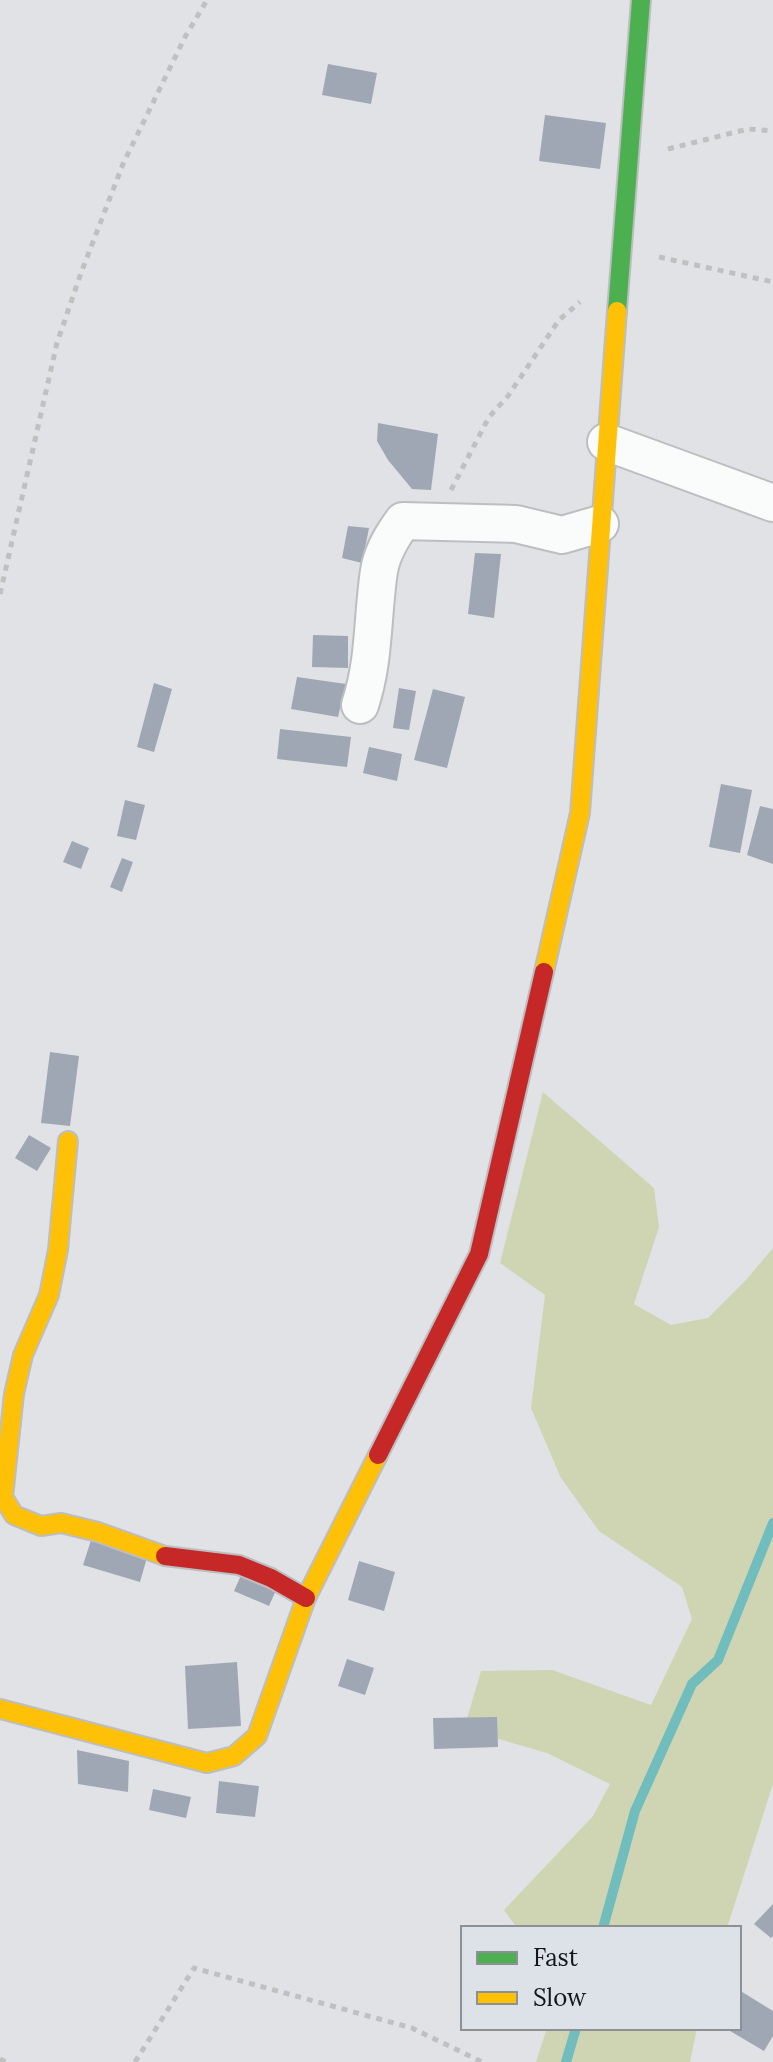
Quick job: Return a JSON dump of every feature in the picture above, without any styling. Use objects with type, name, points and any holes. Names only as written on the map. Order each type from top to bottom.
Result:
[{"type":"street","points":[[0,1709],[207,1763],[234,1756],[257,1736],[306,1598],[479,1254],[580,813],[606,442],[631,150],[633,3]]},
{"type":"street","points":[[606,442],[773,503]]},
{"type":"street","points":[[360,705],[369,677],[379,569],[388,543],[403,521],[516,524],[562,535],[600,524]]},
{"type":"street","points":[[68,1141],[58,1250],[49,1295],[23,1355],[14,1394],[3,1497],[14,1515],[41,1526],[61,1523],[98,1532],[163,1556],[239,1565],[271,1578],[306,1598]]},
{"type":"path","points":[[0,594],[57,343],[81,273],[123,164],[185,37],[207,0]]},
{"type":"path","points":[[631,150],[675,149],[748,129],[773,131]]},
{"type":"path","points":[[624,247],[681,263],[773,282]]},
{"type":"path","points":[[422,521],[453,487],[489,417],[508,396],[559,320],[594,288],[621,277]]},
{"type":"path","points":[[135,2062],[194,1968],[412,2028],[482,2062]]},
{"type":"path","points":[[0,2059],[6,2062]]},
{"type":"green space","points":[[543,1092],[654,1188],[659,1227],[634,1304],[671,1325],[708,1318],[773,1248],[773,1784],[728,1926],[516,1926],[504,1910],[593,1816],[610,1784],[547,1753],[464,1729],[481,1671],[552,1670],[651,1705],[692,1619],[682,1587],[599,1531],[561,1478],[531,1408],[545,1295],[500,1263]]},
{"type":"green space","points":[[546,2030],[697,2030],[690,2062],[536,2062]]},
{"type":"building","points":[[328,64],[377,73],[371,104],[322,95]]},
{"type":"building","points":[[545,115],[606,123],[600,169],[539,161]]},
{"type":"building","points":[[378,423],[438,434],[431,490],[412,489],[388,460],[377,441]]},
{"type":"building","points":[[348,526],[369,528],[362,563],[342,558]]},
{"type":"building","points":[[475,553],[501,554],[494,618],[468,614]]},
{"type":"building","points":[[313,635],[348,636],[348,668],[312,667]]},
{"type":"building","points":[[297,677],[346,684],[338,717],[291,709]]},
{"type":"building","points":[[154,683],[172,689],[154,752],[137,747]]},
{"type":"building","points":[[399,688],[416,691],[409,730],[393,728]]},
{"type":"building","points":[[433,689],[465,697],[447,768],[414,760]]},
{"type":"building","points":[[280,729],[351,737],[347,767],[277,759]]},
{"type":"building","points":[[369,747],[402,754],[397,781],[363,773]]},
{"type":"building","points":[[721,784],[752,790],[740,853],[709,847]]},
{"type":"building","points":[[125,800],[145,805],[136,840],[117,836]]},
{"type":"building","points":[[760,806],[773,809],[773,864],[747,855]]},
{"type":"building","points":[[72,841],[89,848],[81,869],[63,862]]},
{"type":"building","points":[[122,858],[133,862],[122,892],[110,887]]},
{"type":"building","points":[[50,1052],[79,1056],[70,1126],[41,1123]]},
{"type":"building","points":[[29,1135],[51,1148],[37,1171],[15,1158]]},
{"type":"building","points":[[92,1537],[148,1554],[140,1582],[83,1565]]},
{"type":"building","points":[[359,1561],[395,1572],[384,1611],[348,1600]]},
{"type":"building","points":[[242,1573],[277,1588],[269,1606],[234,1591]]},
{"type":"building","points":[[347,1659],[374,1668],[365,1695],[338,1686]]},
{"type":"building","points":[[237,1662],[241,1726],[188,1729],[185,1666]]},
{"type":"building","points":[[497,1717],[498,1747],[434,1749],[433,1718]]},
{"type":"building","points":[[77,1750],[129,1761],[128,1792],[78,1784]]},
{"type":"building","points":[[219,1781],[259,1786],[255,1817],[216,1813]]},
{"type":"building","points":[[153,1789],[191,1797],[186,1818],[149,1810]]},
{"type":"building","points":[[773,1904],[773,1936],[771,1938],[754,1924]]},
{"type":"building","points":[[741,1991],[773,2011],[773,2036],[764,2051],[728,2030],[741,2030]]},
{"type":"waterway","points":[[604,1926],[635,1811],[692,1684],[718,1660],[773,1523]]},
{"type":"waterway","points":[[566,2062],[575,2030]]},
{"type":"traffic: fast","points":[[617,311],[641,0]]},
{"type":"traffic: slow","points":[[544,972],[580,813],[617,311]]},
{"type":"traffic: slow","points":[[68,1141],[58,1250],[49,1295],[23,1355],[14,1394],[3,1497],[14,1515],[41,1526],[61,1523],[98,1532],[165,1556]]},
{"type":"traffic: slow","points":[[0,1709],[207,1763],[234,1756],[257,1736],[306,1598],[378,1455]]},
{"type":"traffic: jam","points":[[378,1455],[479,1254],[544,972]]},
{"type":"traffic: jam","points":[[165,1556],[239,1565],[271,1578],[306,1598]]}]
